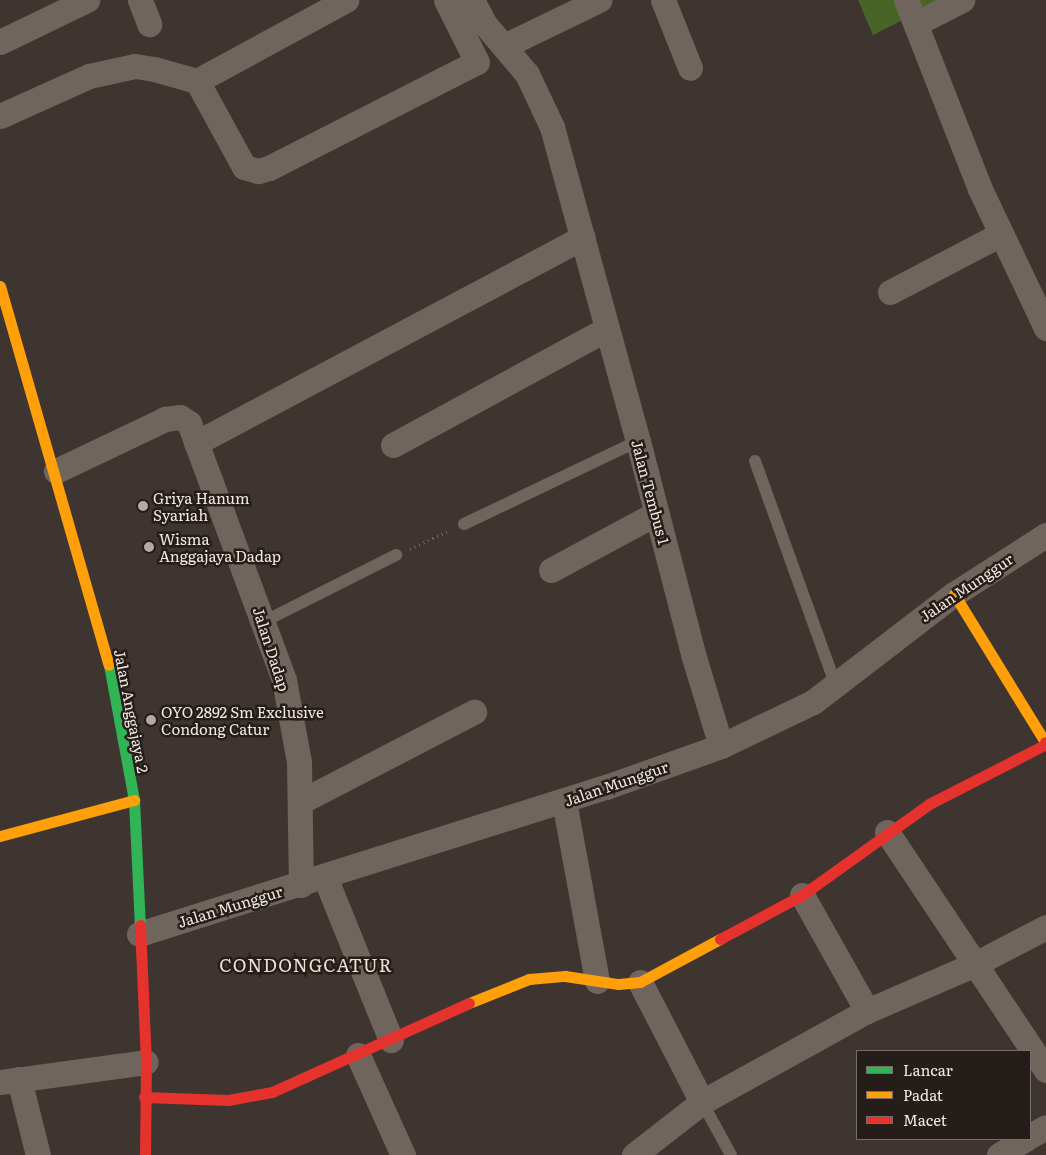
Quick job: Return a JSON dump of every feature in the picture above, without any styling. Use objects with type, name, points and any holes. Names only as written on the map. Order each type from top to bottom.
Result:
[{"type":"street","points":[[0,42],[87,0]]},
{"type":"street","points":[[140,0],[149,24]]},
{"type":"street","points":[[0,116],[89,76],[112,70],[144,68],[197,81],[346,0]]},
{"type":"street","points":[[197,81],[244,167],[258,171],[269,168],[477,62],[446,0]]},
{"type":"street","name":"Jalan Tembus 1","points":[[472,0],[484,23],[527,74],[540,96],[564,164],[693,654],[720,746]]},
{"type":"street","points":[[504,46],[599,0]]},
{"type":"street","points":[[663,0],[690,68]]},
{"type":"street","points":[[906,0],[980,189],[1046,328]]},
{"type":"street","points":[[925,19],[962,0]]},
{"type":"street","points":[[890,292],[1001,234]]},
{"type":"street","points":[[56,472],[165,419],[180,417],[193,434],[583,237]]},
{"type":"street","name":"Jalan Anggajaya 2","points":[[0,286],[56,472],[106,652],[134,800],[146,1062],[144,1097],[145,1155]]},
{"type":"street","points":[[393,445],[607,329]]},
{"type":"street","name":"Jalan Dadap","points":[[193,434],[265,621],[284,680],[299,762],[302,801],[301,885]]},
{"type":"street","points":[[551,570],[657,513]]},
{"type":"street","name":"Jalan Munggur","points":[[139,934],[301,885],[564,801],[720,746],[798,710],[836,686],[954,594],[1046,535]]},
{"type":"street","points":[[144,1097],[249,1099],[358,1055],[493,992],[529,979],[565,976],[618,984],[640,982],[802,895],[859,856],[887,832],[929,804],[1046,744],[954,594]]},
{"type":"street","points":[[302,801],[474,712]]},
{"type":"street","points":[[0,836],[134,800]]},
{"type":"street","points":[[564,801],[597,981]]},
{"type":"street","points":[[887,832],[1046,1070]]},
{"type":"street","points":[[325,877],[391,1040]]},
{"type":"street","points":[[802,895],[867,1011]]},
{"type":"street","points":[[634,1155],[702,1102],[867,1011],[975,964],[1046,926]]},
{"type":"street","points":[[640,982],[702,1102]]},
{"type":"street","points":[[358,1055],[403,1155]]},
{"type":"street","points":[[38,1155],[10,1080],[146,1062]]},
{"type":"street","points":[[1031,1137],[1046,1127]]},
{"type":"lane","points":[[464,524],[638,441]]},
{"type":"lane","points":[[755,462],[836,686]]},
{"type":"lane","points":[[265,621],[396,556]]},
{"type":"lane","points":[[702,1102],[731,1155]]},
{"type":"path","points":[[396,556],[464,524]]},
{"type":"green space","points":[[858,0],[942,0],[873,35]]},
{"type":"traffic: fast","points":[[109,665],[134,800],[140,925]]},
{"type":"traffic: slow","points":[[0,286],[109,665]]},
{"type":"traffic: slow","points":[[954,594],[1045,742]]},
{"type":"traffic: slow","points":[[0,836],[134,800]]},
{"type":"traffic: slow","points":[[469,1003],[529,979],[565,976],[618,984],[640,982],[720,939]]},
{"type":"traffic: jam","points":[[720,939],[802,895],[929,804],[1046,744],[1045,742]]},
{"type":"traffic: jam","points":[[140,925],[146,1062],[145,1155]]},
{"type":"traffic: jam","points":[[144,1097],[228,1100],[272,1092],[469,1003]]},
{"type":"place","name":"Griya Hanum Syariah","points":[[143,506]]},
{"type":"place","name":"Wisma Anggajaya Dadap","points":[[149,547]]},
{"type":"place","name":"OYO 2892 Sm Exclusive Condong Catur","points":[[151,720]]},
{"type":"district","name":"CONDONGCATUR","points":[[306,965]]}]
